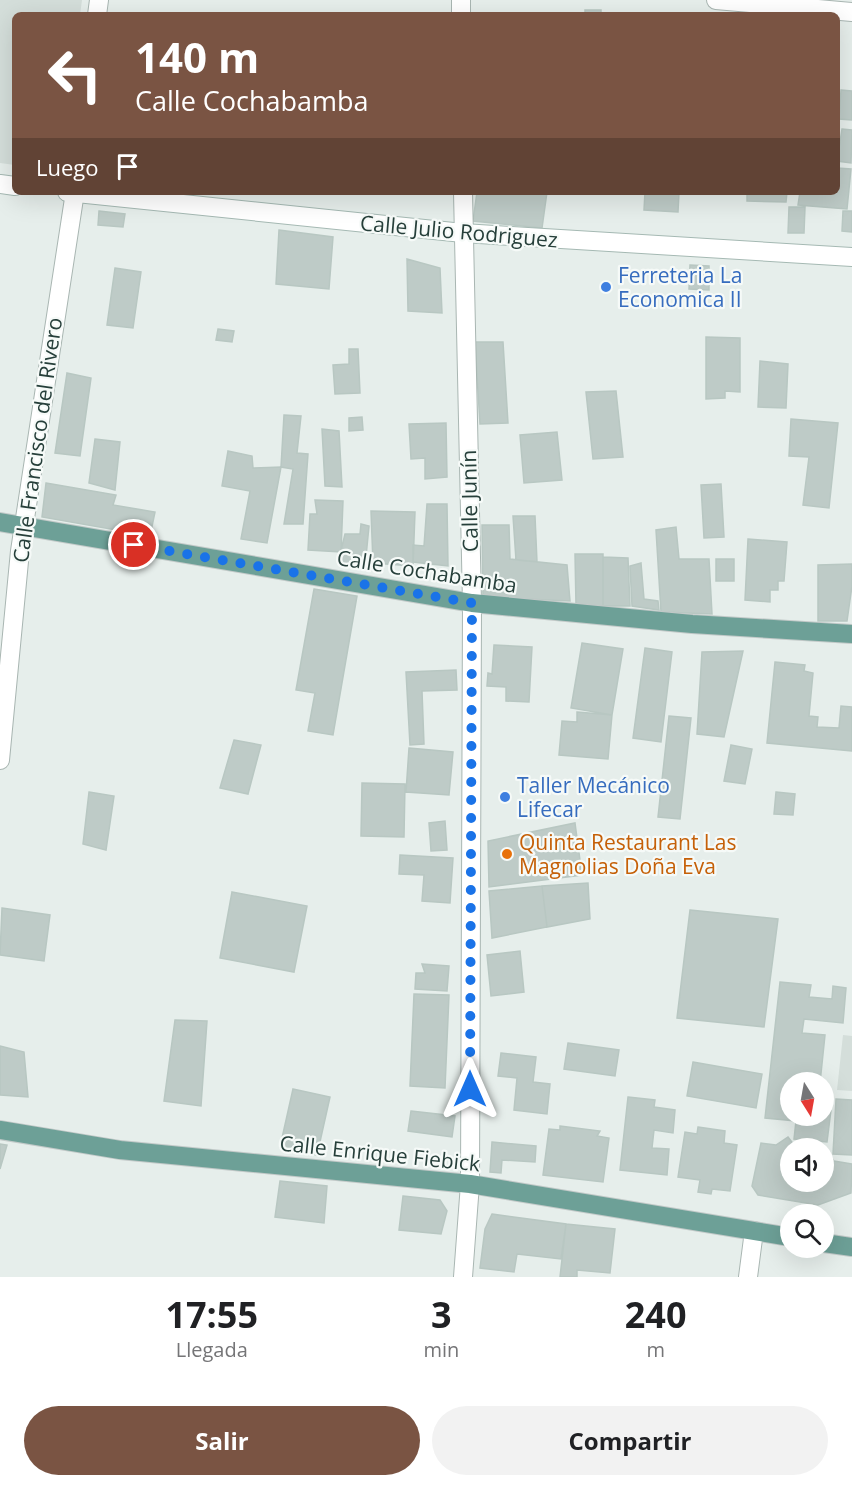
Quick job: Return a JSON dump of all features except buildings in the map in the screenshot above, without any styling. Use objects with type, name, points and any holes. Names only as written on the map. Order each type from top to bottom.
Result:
[{"type":"main road","name":"Calle Cochabamba","points":[[0,522],[472,603],[681,623],[852,634]]},
{"type":"main road","name":"Calle Enrique Fiebick","points":[[0,1130],[120,1150],[470,1184],[780,1236]]},
{"type":"main road","points":[[834,1244],[852,1247]]},
{"type":"street","points":[[716,0],[852,12]]},
{"type":"street","name":"Calle Francisco del Rivero","points":[[0,760],[23,526],[72,195]]},
{"type":"street","name":"Calle Julio Rodriguez","points":[[101,195],[463,233],[852,257]]},
{"type":"street","name":"Calle Junín","points":[[463,195],[472,603],[470,1184],[463,1277]]},
{"type":"street","points":[[748,1277],[754,1231]]},
{"type":"shaded area","points":[[0,0],[82,0],[80,12],[12,12],[12,165],[0,163]]},
{"type":"shaded area","points":[[843,1035],[852,1036],[852,1091],[837,1090]]},
{"type":"place","name":"Ferreteria La Economica II","points":[[606,287]]},
{"type":"place","name":"Taller Mecánico Lifecar","points":[[505,797]]},
{"type":"place","name":"Quinta Restaurant Las Magnolias Doña Eva","points":[[507,854]]},
{"type":"route","points":[[134,545],[472,603],[470,1089]]}]
